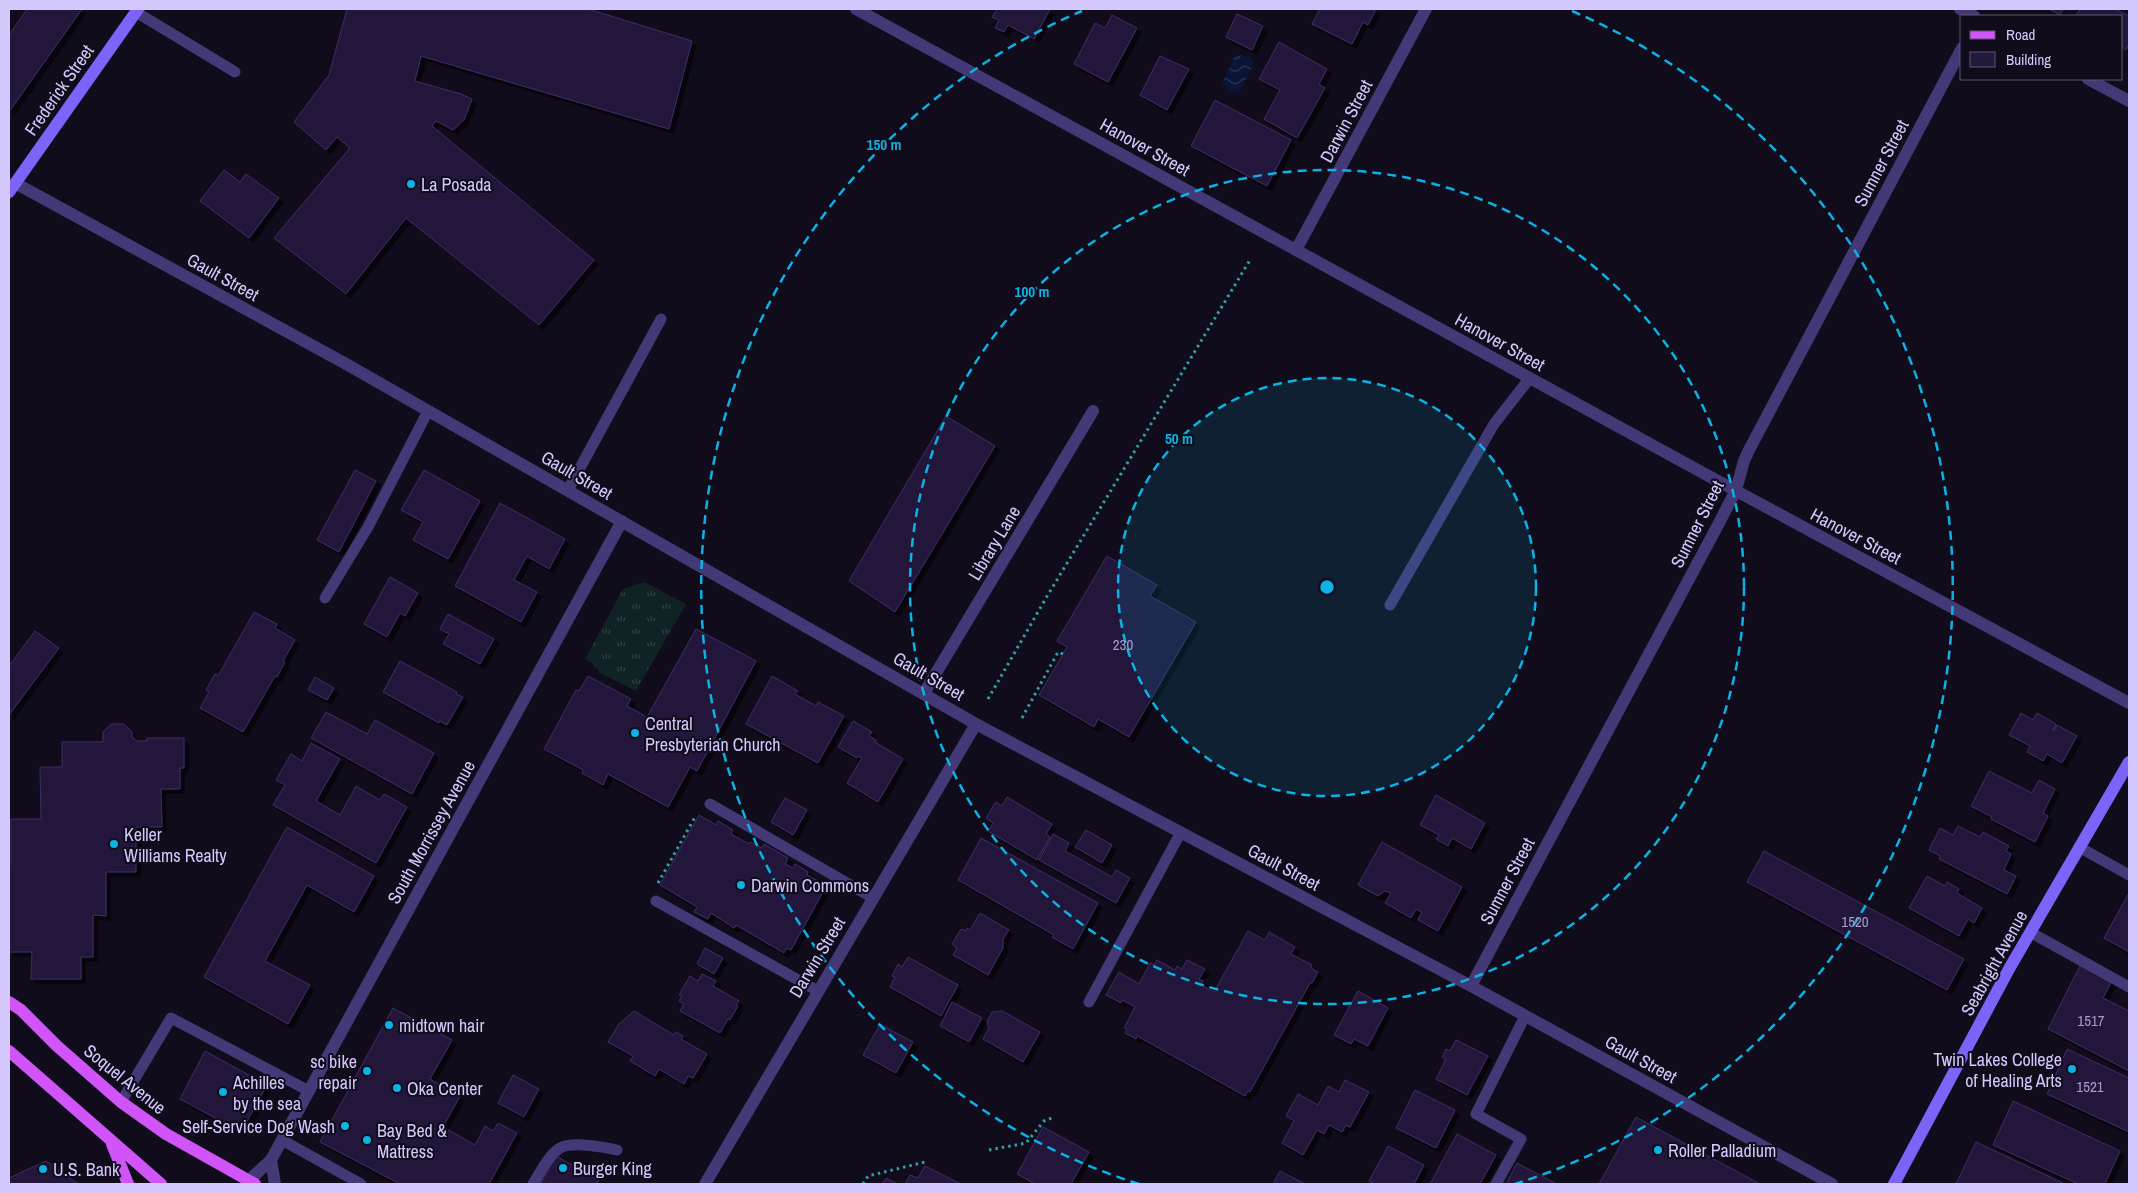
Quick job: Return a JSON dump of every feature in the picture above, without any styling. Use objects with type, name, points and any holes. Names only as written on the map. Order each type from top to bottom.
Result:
[{"type":"main road","name":"Frederick Street","points":[[12,188],[137,10]]},
{"type":"main road","name":"Seabright Avenue","points":[[1894,1184],[2030,932],[2129,762]]},
{"type":"main road","name":"Soquel Avenue","points":[[9,1002],[21,1010],[57,1046],[121,1102],[166,1134],[250,1183]]},
{"type":"main road","points":[[9,1050],[111,1142],[161,1184]]},
{"type":"main road","points":[[111,1142],[128,1184]]},
{"type":"street","name":"Hanover Street","points":[[856,9],[2129,703]]},
{"type":"street","name":"Darwin Street","points":[[1296,250],[1426,9]]},
{"type":"street","points":[[1960,9],[1972,15]]},
{"type":"street","name":"Sumner Street","points":[[1471,986],[1736,490],[1749,450],[1960,52]]},
{"type":"street","points":[[2090,80],[2129,101]]},
{"type":"street","name":"Gault Street","points":[[12,188],[428,411],[622,520],[976,724],[1471,986],[1832,1184]]},
{"type":"street","name":"Library Lane","points":[[924,693],[1093,411]]},
{"type":"street","name":"South Morrissey Avenue","points":[[250,1183],[271,1160],[622,520]]},
{"type":"street","name":"Darwin Street","points":[[705,1184],[976,724]]},
{"type":"street","points":[[271,1160],[276,1184]]},
{"type":"lane","points":[[137,10],[235,72]]},
{"type":"lane","points":[[568,490],[661,319]]},
{"type":"lane","points":[[1390,605],[1494,424],[1530,378]]},
{"type":"lane","points":[[325,598],[368,527],[428,411]]},
{"type":"lane","points":[[710,804],[873,898]]},
{"type":"lane","points":[[1089,1002],[1181,832]]},
{"type":"lane","points":[[2079,847],[2129,875]]},
{"type":"lane","points":[[656,901],[818,991]]},
{"type":"lane","points":[[2030,932],[2129,987]]},
{"type":"lane","points":[[1496,1184],[1521,1139],[1476,1114],[1525,1016]]},
{"type":"lane","points":[[121,1102],[172,1018],[309,1091]]},
{"type":"lane","points":[[282,1140],[361,1184]]},
{"type":"lane","points":[[533,1184],[546,1162],[562,1147],[598,1145],[617,1150]]},
{"type":"path","points":[[988,699],[1046,598],[1250,260]]},
{"type":"path","points":[[1022,718],[1058,652],[1063,654]]},
{"type":"path","points":[[656,901],[658,882],[694,817],[710,804]]},
{"type":"path","points":[[988,1150],[1026,1143],[1044,1121],[1054,1117]]},
{"type":"path","points":[[863,1184],[868,1176],[925,1162]]},
{"type":"green space","points":[[644,582],[686,604],[636,691],[598,672],[599,670],[593,664],[585,659],[623,589]]},
{"type":"water","points":[[1235,55],[1248,56],[1254,63],[1240,92],[1230,93],[1222,84]]},
{"type":"building","points":[[27,9],[82,9],[9,112],[9,35]]},
{"type":"building","name":"La Posada","points":[[347,9],[588,9],[692,41],[669,129],[421,56],[415,81],[472,99],[464,120],[453,130],[436,121],[432,126],[594,260],[539,325],[406,218],[346,294],[274,238],[350,148],[337,137],[326,150],[294,122],[329,75]]},
{"type":"building","points":[[997,9],[1050,9],[1034,39],[1008,25],[1004,32],[995,28],[999,20],[992,17]]},
{"type":"building","points":[[1320,9],[1376,9],[1368,25],[1363,22],[1352,44],[1312,24]]},
{"type":"building","points":[[2049,9],[2063,9],[2060,15]]},
{"type":"building","points":[[2080,9],[2115,9],[2129,16],[2129,44],[2126,50],[2123,48],[2123,15],[2077,15]]},
{"type":"building","points":[[1237,14],[1263,26],[1252,50],[1226,37]]},
{"type":"building","points":[[1112,15],[1137,28],[1108,82],[1074,64],[1095,23],[1105,28]]},
{"type":"building","points":[[1279,42],[1327,69],[1319,84],[1325,88],[1297,138],[1264,119],[1280,90],[1259,79]]},
{"type":"building","points":[[1160,56],[1189,69],[1167,110],[1140,95]]},
{"type":"building","points":[[1215,100],[1291,140],[1267,186],[1191,146]]},
{"type":"building","points":[[224,170],[240,182],[246,174],[279,198],[249,238],[200,201]]},
{"type":"building","points":[[946,416],[995,446],[895,612],[849,581]]},
{"type":"building","points":[[355,470],[376,481],[339,552],[317,540]]},
{"type":"building","points":[[424,470],[480,501],[448,559],[413,540],[423,522],[401,510]]},
{"type":"building","points":[[500,503],[565,539],[549,569],[527,556],[514,580],[537,592],[521,622],[455,586]]},
{"type":"building","points":[[1107,556],[1157,585],[1150,596],[1196,622],[1129,737],[1098,719],[1094,727],[1039,695],[1067,647],[1057,641]]},
{"type":"building","points":[[390,577],[418,593],[405,616],[400,613],[387,637],[364,624]]},
{"type":"building","points":[[254,612],[277,624],[275,628],[295,640],[283,661],[285,662],[277,677],[275,676],[243,732],[200,708],[209,692],[206,690],[215,674],[218,676]]},
{"type":"building","points":[[448,614],[494,639],[480,664],[443,644],[449,634],[440,629]]},
{"type":"building","name":"Central Presbyterian Church","points":[[696,629],[756,661],[697,771],[690,767],[668,807],[608,774],[603,785],[582,773],[583,770],[544,749],[576,690],[579,691],[588,676],[631,699],[627,706],[647,717]]},
{"type":"building","points":[[35,631],[59,648],[9,715],[9,666]]},
{"type":"building","points":[[400,661],[463,697],[447,725],[440,721],[439,723],[383,692]]},
{"type":"building","points":[[772,676],[798,691],[795,694],[816,706],[818,702],[844,716],[818,763],[746,724]]},
{"type":"building","points":[[315,677],[334,688],[327,700],[308,690]]},
{"type":"building","points":[[326,712],[367,734],[375,720],[434,753],[412,794],[311,738]]},
{"type":"building","points":[[2021,713],[2033,720],[2037,713],[2056,724],[2054,731],[2057,725],[2077,736],[2062,763],[2047,754],[2043,761],[2027,752],[2030,746],[2009,735]]},
{"type":"building","points":[[853,721],[872,732],[869,736],[876,740],[875,742],[903,759],[878,802],[847,783],[862,758],[858,756],[857,758],[838,747]]},
{"type":"building","points":[[111,724],[124,724],[132,732],[132,737],[137,741],[147,741],[147,738],[184,738],[184,768],[180,768],[180,789],[161,789],[162,827],[136,827],[136,872],[106,872],[106,916],[93,915],[93,957],[81,957],[81,979],[31,979],[32,952],[9,952],[11,819],[41,819],[40,767],[62,767],[62,742],[103,742],[103,732]]},
{"type":"building","points":[[311,743],[340,759],[316,801],[340,815],[356,786],[380,800],[384,794],[407,807],[376,863],[273,805],[285,785],[276,780],[291,754],[302,761]]},
{"type":"building","points":[[1989,771],[2032,793],[2039,780],[2055,789],[2043,813],[2048,816],[2035,842],[1991,819],[1992,817],[1971,806]]},
{"type":"building","points":[[1436,795],[1485,823],[1471,849],[1452,838],[1448,846],[1436,839],[1439,835],[1420,825]]},
{"type":"building","points":[[1007,797],[1052,824],[1046,834],[1050,837],[1037,860],[988,831],[993,823],[986,818],[996,802],[1002,806]]},
{"type":"building","points":[[785,798],[807,810],[793,835],[771,822]]},
{"type":"building","name":"Darwin Commons","points":[[699,815],[716,825],[718,821],[733,830],[731,834],[749,844],[750,842],[762,848],[764,844],[788,858],[785,864],[793,868],[795,864],[808,872],[807,875],[823,884],[821,888],[824,890],[791,950],[787,948],[784,953],[736,925],[734,928],[711,913],[708,919],[694,912],[697,907],[660,885]]},
{"type":"building","points":[[1958,826],[1980,837],[1983,832],[2009,846],[2006,851],[2011,854],[2004,870],[2016,876],[2007,894],[1939,859],[1940,856],[1929,850],[1940,828],[1953,835]]},
{"type":"building","points":[[287,827],[374,876],[354,912],[307,885],[265,961],[310,985],[288,1024],[204,977]]},
{"type":"building","points":[[1086,830],[1112,845],[1102,863],[1075,847]]},
{"type":"building","points":[[1053,834],[1069,843],[1065,851],[1112,877],[1116,870],[1130,878],[1116,903],[1039,860]]},
{"type":"building","points":[[981,838],[1098,903],[1073,949],[1052,937],[1054,935],[958,880]]},
{"type":"building","points":[[1382,842],[1462,887],[1438,931],[1418,920],[1422,912],[1416,909],[1411,918],[1385,903],[1391,893],[1385,891],[1378,896],[1358,885]]},
{"type":"building","points":[[1764,851],[1964,959],[1947,990],[1747,882]]},
{"type":"building","points":[[1927,876],[1945,886],[1947,882],[1959,889],[1957,893],[1982,908],[1974,923],[1968,919],[1959,936],[1909,908]]},
{"type":"building","points":[[2129,893],[2129,952],[2104,938]]},
{"type":"building","points":[[980,913],[1009,930],[1003,939],[1003,948],[988,975],[953,955],[957,948],[952,944],[961,929],[966,931],[967,928],[970,930]]},
{"type":"building","points":[[1248,931],[1265,940],[1269,932],[1295,947],[1291,954],[1312,965],[1311,968],[1318,972],[1312,983],[1310,983],[1250,1092],[1248,1091],[1245,1096],[1137,1036],[1136,1039],[1125,1033],[1127,1029],[1124,1028],[1135,1007],[1122,1000],[1121,1003],[1106,995],[1119,972],[1139,984],[1150,963],[1154,965],[1157,960],[1175,970],[1177,966],[1182,969],[1187,960],[1205,969],[1199,979],[1203,981],[1201,985],[1214,992]]},
{"type":"building","points":[[705,948],[723,958],[714,974],[697,964]]},
{"type":"building","points":[[908,957],[958,985],[941,1016],[890,987],[895,977],[892,976],[898,964],[902,967]]},
{"type":"building","points":[[2082,962],[2113,978],[2103,998],[2129,1011],[2129,1071],[2048,1029]]},
{"type":"building","points":[[702,974],[716,981],[713,986],[739,1001],[730,1020],[728,1019],[720,1033],[680,1011],[684,1004],[679,1001],[682,996],[679,995],[690,976],[698,981]]},
{"type":"building","points":[[1358,991],[1388,1008],[1368,1046],[1354,1039],[1351,1044],[1334,1035]]},
{"type":"building","points":[[952,1002],[982,1018],[969,1042],[940,1026]]},
{"type":"building","name":"Oka Center","points":[[393,1008],[452,1040],[430,1079],[460,1096],[443,1127],[475,1145],[485,1126],[493,1131],[498,1123],[517,1133],[489,1184],[400,1184],[320,1142]]},
{"type":"building","points":[[634,1011],[674,1035],[676,1032],[683,1036],[681,1039],[707,1054],[693,1078],[688,1076],[684,1084],[659,1069],[655,1076],[630,1061],[633,1056],[608,1042],[619,1024]]},
{"type":"building","points":[[1002,1011],[1040,1032],[1023,1062],[983,1039],[989,1028],[987,1022],[992,1012]]},
{"type":"building","points":[[880,1024],[913,1042],[896,1073],[863,1055]]},
{"type":"building","points":[[1456,1040],[1488,1056],[1467,1095],[1436,1079],[1446,1059],[1442,1057],[1446,1049],[1450,1051]]},
{"type":"building","points":[[2067,1049],[2129,1078],[2129,1132],[2047,1094]]},
{"type":"building","name":"Achilles by the sea","points":[[205,1051],[267,1085],[241,1132],[180,1099]]},
{"type":"building","points":[[513,1075],[539,1089],[524,1117],[498,1103]]},
{"type":"building","points":[[1345,1080],[1369,1092],[1350,1127],[1346,1125],[1342,1132],[1329,1125],[1324,1134],[1317,1130],[1303,1155],[1282,1143],[1294,1121],[1286,1116],[1298,1094],[1318,1105],[1328,1086],[1339,1092]]},
{"type":"building","points":[[1415,1090],[1455,1110],[1436,1148],[1396,1128]]},
{"type":"building","points":[[2013,1101],[2120,1151],[2105,1184],[2078,1184],[1993,1145]]},
{"type":"building","name":"Roller Palladium","points":[[1636,1117],[1760,1184],[1599,1184]]},
{"type":"building","points":[[1043,1127],[1089,1152],[1071,1184],[1035,1184],[1017,1174]]},
{"type":"building","points":[[1457,1134],[1496,1155],[1480,1184],[1430,1184]]},
{"type":"building","points":[[1976,1142],[2065,1184],[1956,1184]]},
{"type":"building","points":[[1388,1146],[1424,1165],[1414,1184],[1375,1184],[1369,1181]]},
{"type":"building","name":"Burger King","points":[[556,1156],[599,1180],[596,1184],[540,1184]]},
{"type":"building","name":"U.S. Bank","points":[[46,1161],[78,1184],[9,1184],[9,1178]]},
{"type":"building","points":[[1517,1163],[1555,1183],[1555,1184],[1506,1184]]},
{"type":"building","points":[[925,1166],[961,1184],[905,1184],[910,1175],[918,1178]]},
{"type":"building","points":[[1280,1171],[1305,1184],[1273,1184]]},
{"type":"building","points":[[886,1178],[898,1184],[882,1184]]},
{"type":"place","name":"La Posada","points":[[411,184]]},
{"type":"place","name":"Central Presbyterian Church","points":[[635,733]]},
{"type":"place","name":"Keller Williams Realty","points":[[114,844]]},
{"type":"place","name":"Darwin Commons","points":[[741,885]]},
{"type":"place","name":"midtown hair","points":[[389,1025]]},
{"type":"place","name":"Twin Lakes College of Healing Arts","points":[[2072,1069]]},
{"type":"place","name":"sc bike repair","points":[[367,1071]]},
{"type":"place","name":"Oka Center","points":[[397,1088]]},
{"type":"place","name":"Achilles by the sea","points":[[223,1092]]},
{"type":"place","name":"Self-Service Dog Wash","points":[[345,1126]]},
{"type":"place","name":"Bay Bed & Mattress","points":[[367,1140]]},
{"type":"place","name":"Roller Palladium","points":[[1658,1150]]},
{"type":"place","name":"Burger King","points":[[563,1168]]},
{"type":"place","name":"U.S. Bank","points":[[43,1169]]}]
